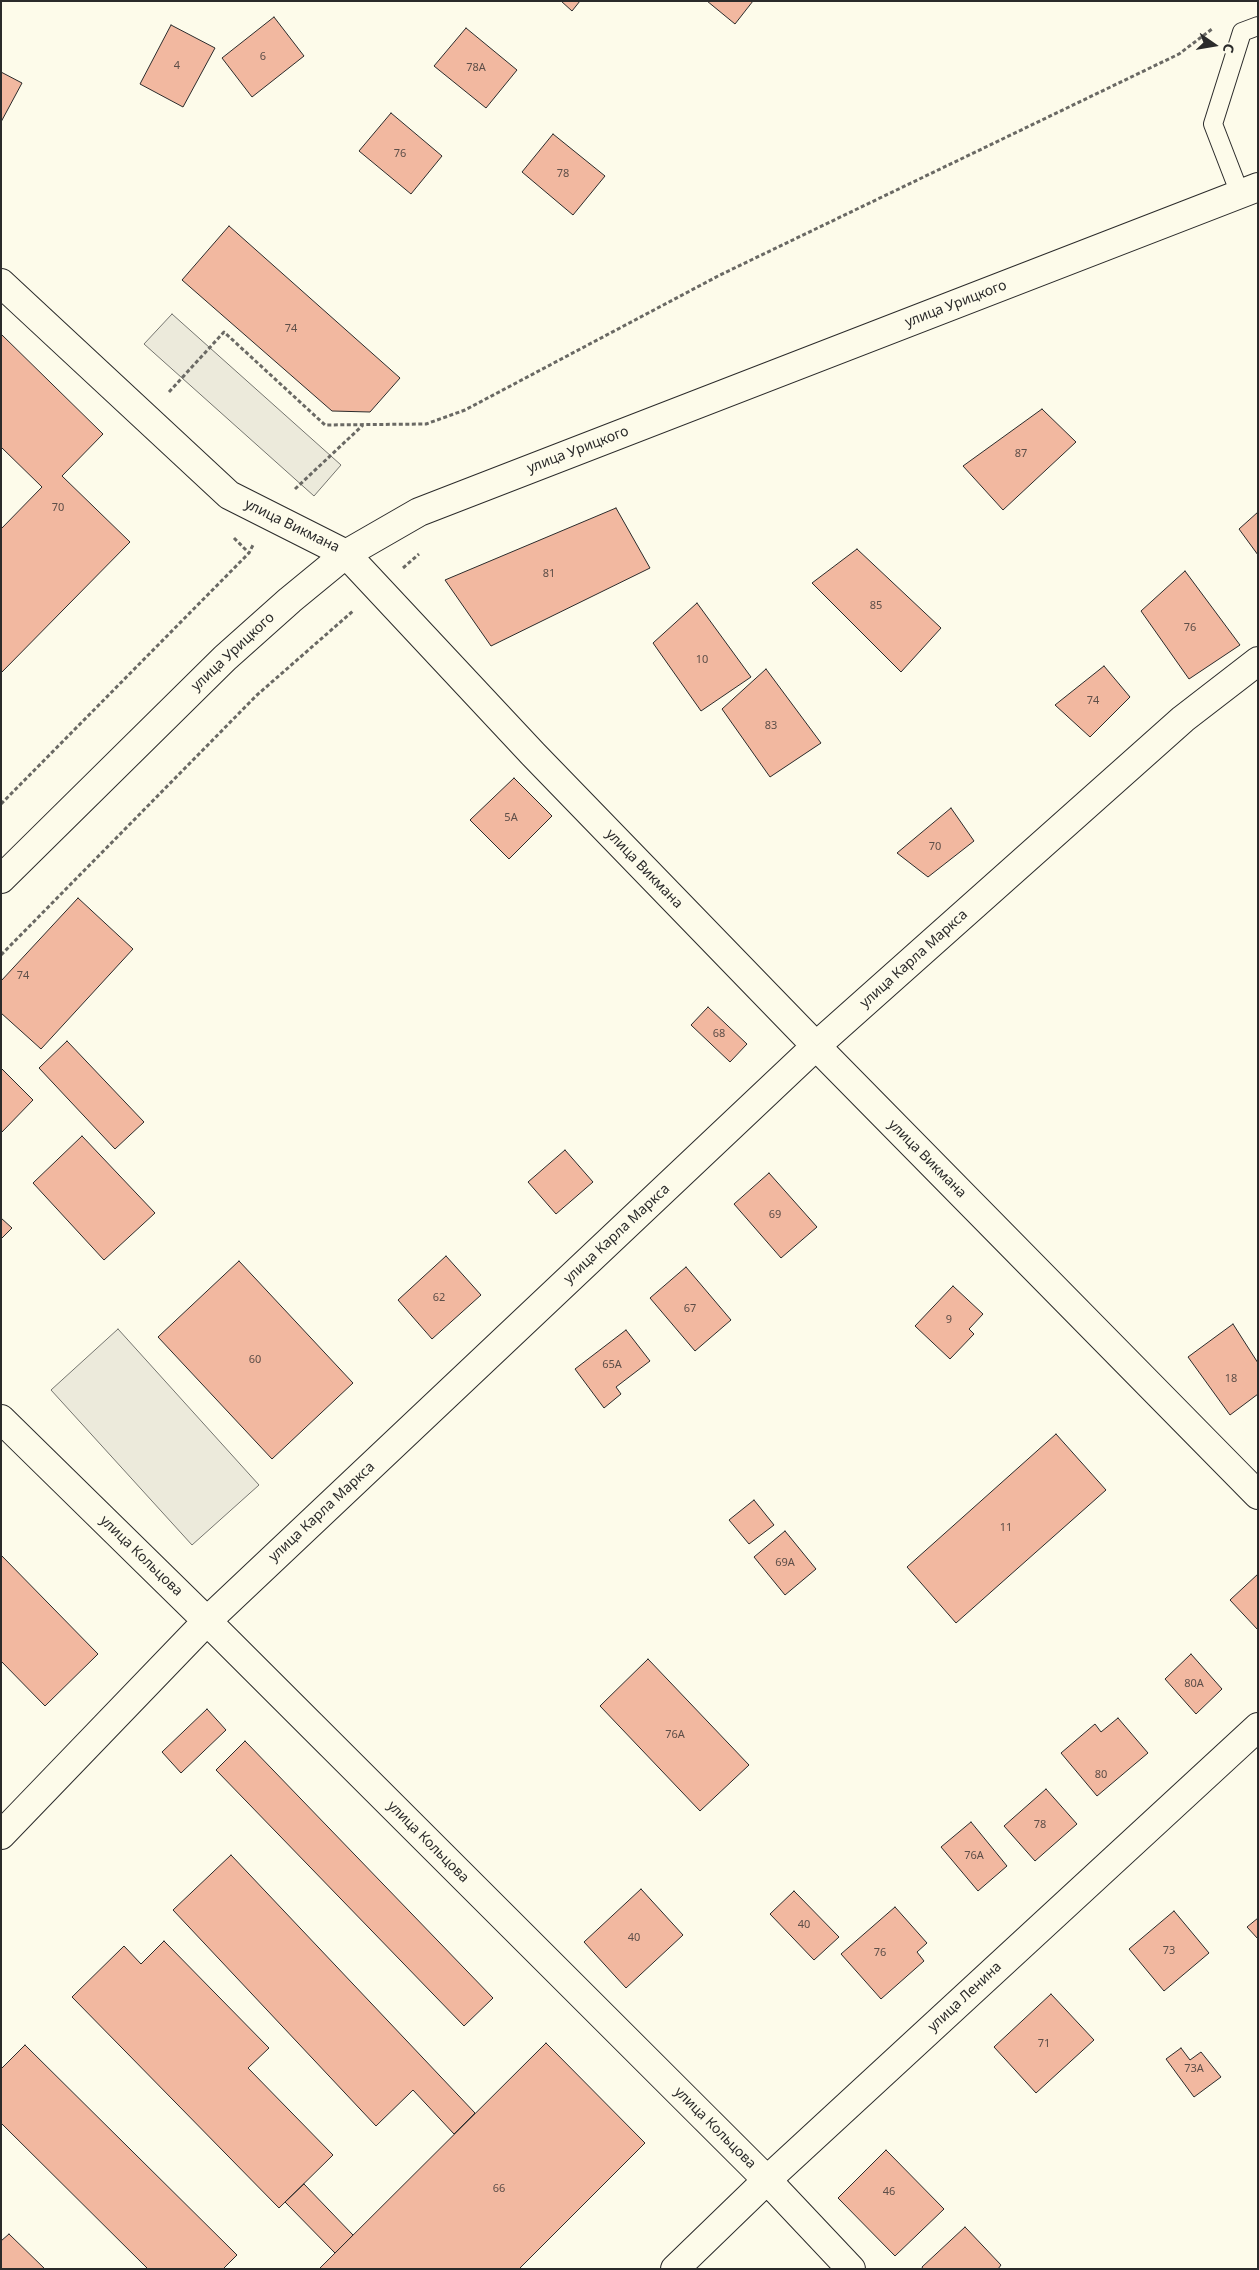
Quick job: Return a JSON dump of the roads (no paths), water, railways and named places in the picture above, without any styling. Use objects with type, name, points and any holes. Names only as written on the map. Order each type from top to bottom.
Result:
[{"type":"street","name":"улица Урицкого","points":[[1,879],[224,658],[290,600],[346,554],[419,512],[1249,191]]},
{"type":"street","name":"улица Викмана","points":[[1,283],[229,495],[346,554],[533,754],[816,1046],[1258,1495]]},
{"type":"street","name":"улица Карла Маркса","points":[[1,1835],[207,1620],[816,1046],[1183,719],[1258,661]]},
{"type":"street","name":"улица Кольцова","points":[[1,1419],[207,1620],[767,2180],[851,2269]]},
{"type":"street","name":"улица Ленина","points":[[675,2269],[767,2180],[1258,1727]]},
{"type":"lane","points":[[1249,191],[1213,124],[1242,32],[1258,26]]}]
